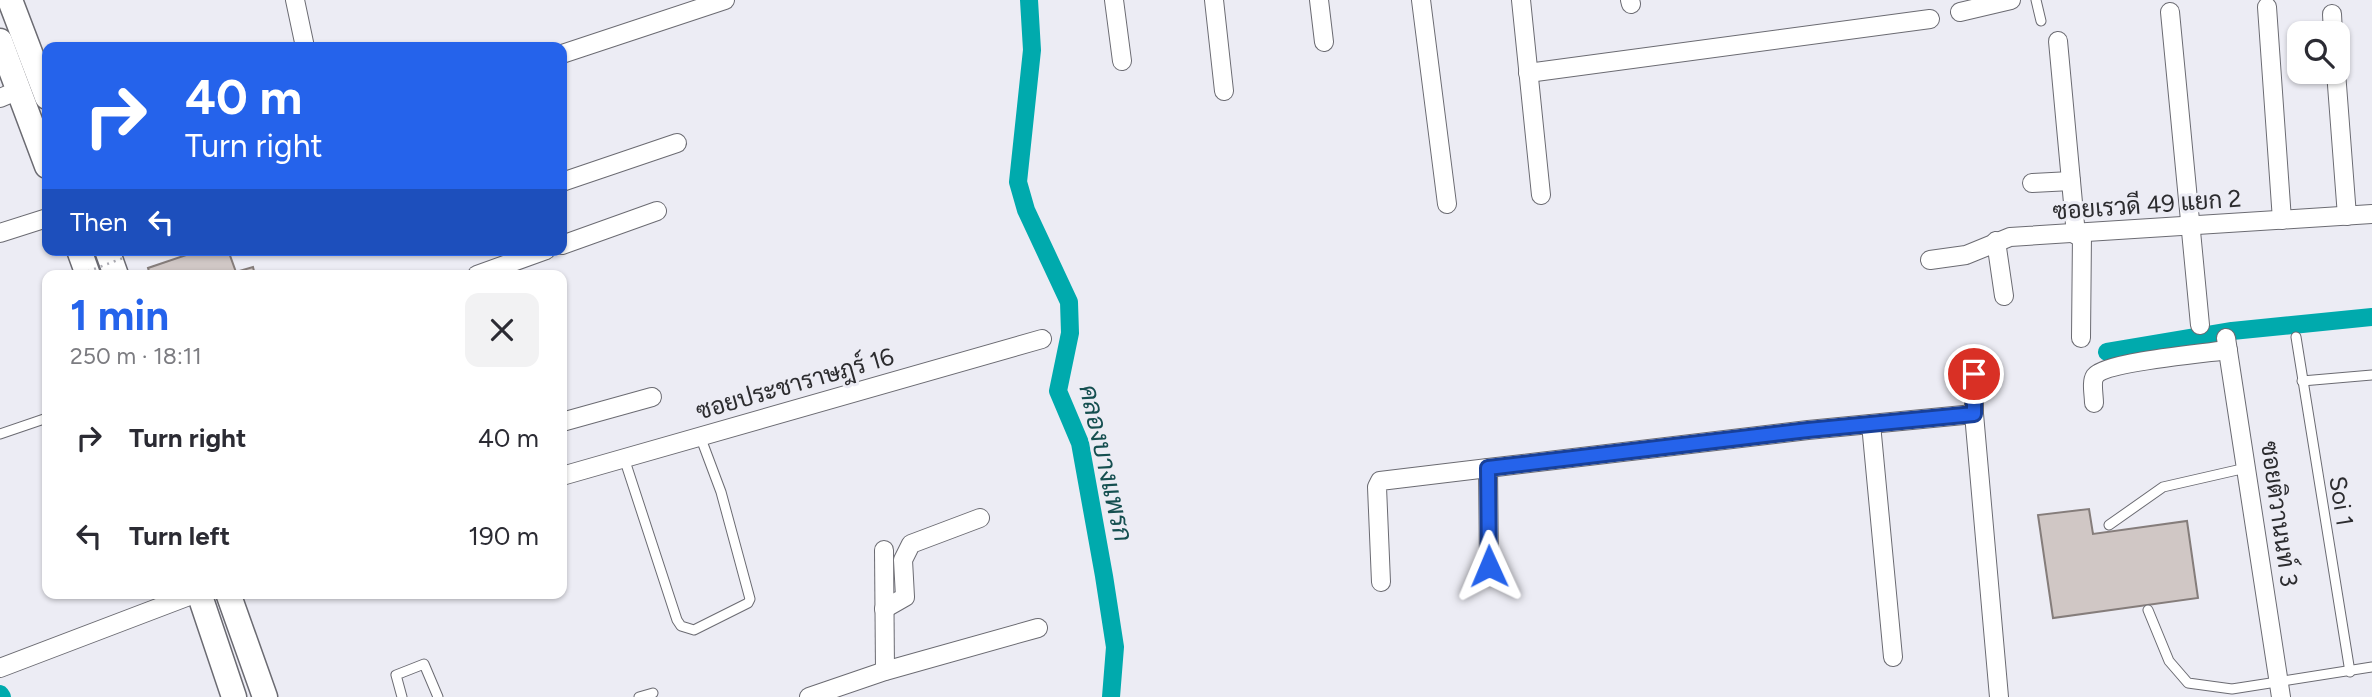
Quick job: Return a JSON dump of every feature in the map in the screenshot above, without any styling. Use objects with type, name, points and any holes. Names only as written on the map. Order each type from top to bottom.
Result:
[{"type":"main road","points":[[9,0],[42,84]]},
{"type":"main road","points":[[0,41],[9,94],[42,157]]},
{"type":"main road","points":[[200,599],[234,697]]},
{"type":"main road","points":[[230,599],[265,697]]},
{"type":"street","points":[[295,0],[304,42]]},
{"type":"street","points":[[567,52],[725,0]]},
{"type":"street","points":[[1114,0],[1122,61]]},
{"type":"street","points":[[1214,0],[1224,91]]},
{"type":"street","points":[[1319,0],[1324,41]]},
{"type":"street","points":[[1421,0],[1447,204]]},
{"type":"street","points":[[1521,0],[1541,195]]},
{"type":"street","points":[[1960,12],[2011,0]]},
{"type":"street","points":[[2267,7],[2282,220]]},
{"type":"street","points":[[2170,12],[2200,325]]},
{"type":"street","points":[[2332,14],[2332,21]]},
{"type":"street","points":[[1528,74],[1930,19]]},
{"type":"street","points":[[2058,41],[2071,181],[2079,235],[2081,338]]},
{"type":"street","points":[[2337,84],[2347,216]]},
{"type":"street","points":[[567,180],[677,143]]},
{"type":"street","points":[[2032,183],[2071,181]]},
{"type":"street","points":[[567,243],[657,211]]},
{"type":"street","name":"ซอยเรวดี 49 แยก 2","points":[[1930,260],[1974,253],[2010,237],[2079,235],[2372,214]]},
{"type":"street","points":[[0,233],[42,220]]},
{"type":"street","points":[[1996,241],[2004,296]]},
{"type":"street","points":[[491,270],[529,256]]},
{"type":"street","name":"ซอยประชาราษฎร์ 16","points":[[567,474],[1042,339]]},
{"type":"street","name":"ซอยติวานนท์ 3","points":[[2094,403],[2093,381],[2101,371],[2227,344],[2280,690]]},
{"type":"street","points":[[1974,374],[1974,414],[1999,697]]},
{"type":"street","points":[[567,421],[652,397]]},
{"type":"street","points":[[1381,582],[1377,487],[1380,481],[1974,414]]},
{"type":"street","points":[[1871,424],[1894,657]]},
{"type":"street","points":[[1488,468],[1489,566]]},
{"type":"street","points":[[884,609],[905,597],[903,560],[911,544],[980,518]]},
{"type":"street","points":[[884,550],[885,671]]},
{"type":"street","points":[[0,668],[182,599]]},
{"type":"street","points":[[809,697],[885,671],[1038,628]]},
{"type":"lane","points":[[2036,0],[2041,21]]},
{"type":"lane","name":"Soi 1","points":[[2296,337],[2350,672]]},
{"type":"lane","points":[[2302,381],[2372,374]]},
{"type":"lane","points":[[0,434],[42,420]]},
{"type":"lane","points":[[624,457],[677,620],[681,626],[694,630],[748,603],[750,599],[720,492],[700,436]]},
{"type":"lane","points":[[2109,526],[2163,487],[2247,468]]},
{"type":"lane","points":[[2148,610],[2169,662],[2188,683],[2232,689],[2280,690],[2372,667]]},
{"type":"lane","points":[[402,697],[396,675],[424,664],[438,697]]},
{"type":"lane","points":[[639,697],[653,693]]},
{"type":"path","points":[[83,266],[116,261]]},
{"type":"building","points":[[183,256],[230,256],[235,270],[149,270]]},
{"type":"building","points":[[2089,509],[2093,534],[2187,521],[2198,598],[2053,618],[2038,515]]},
{"type":"waterway","name":"คลองบางแพรก","points":[[1029,0],[1032,50],[1018,182],[1026,210],[1069,302],[1070,333],[1058,391],[1080,443],[1104,576],[1115,647],[1111,697]]},
{"type":"waterway","points":[[2107,352],[2232,331],[2372,317]]},
{"type":"route","points":[[1489,566],[1488,468],[1808,430],[1974,414],[1974,374]]}]
